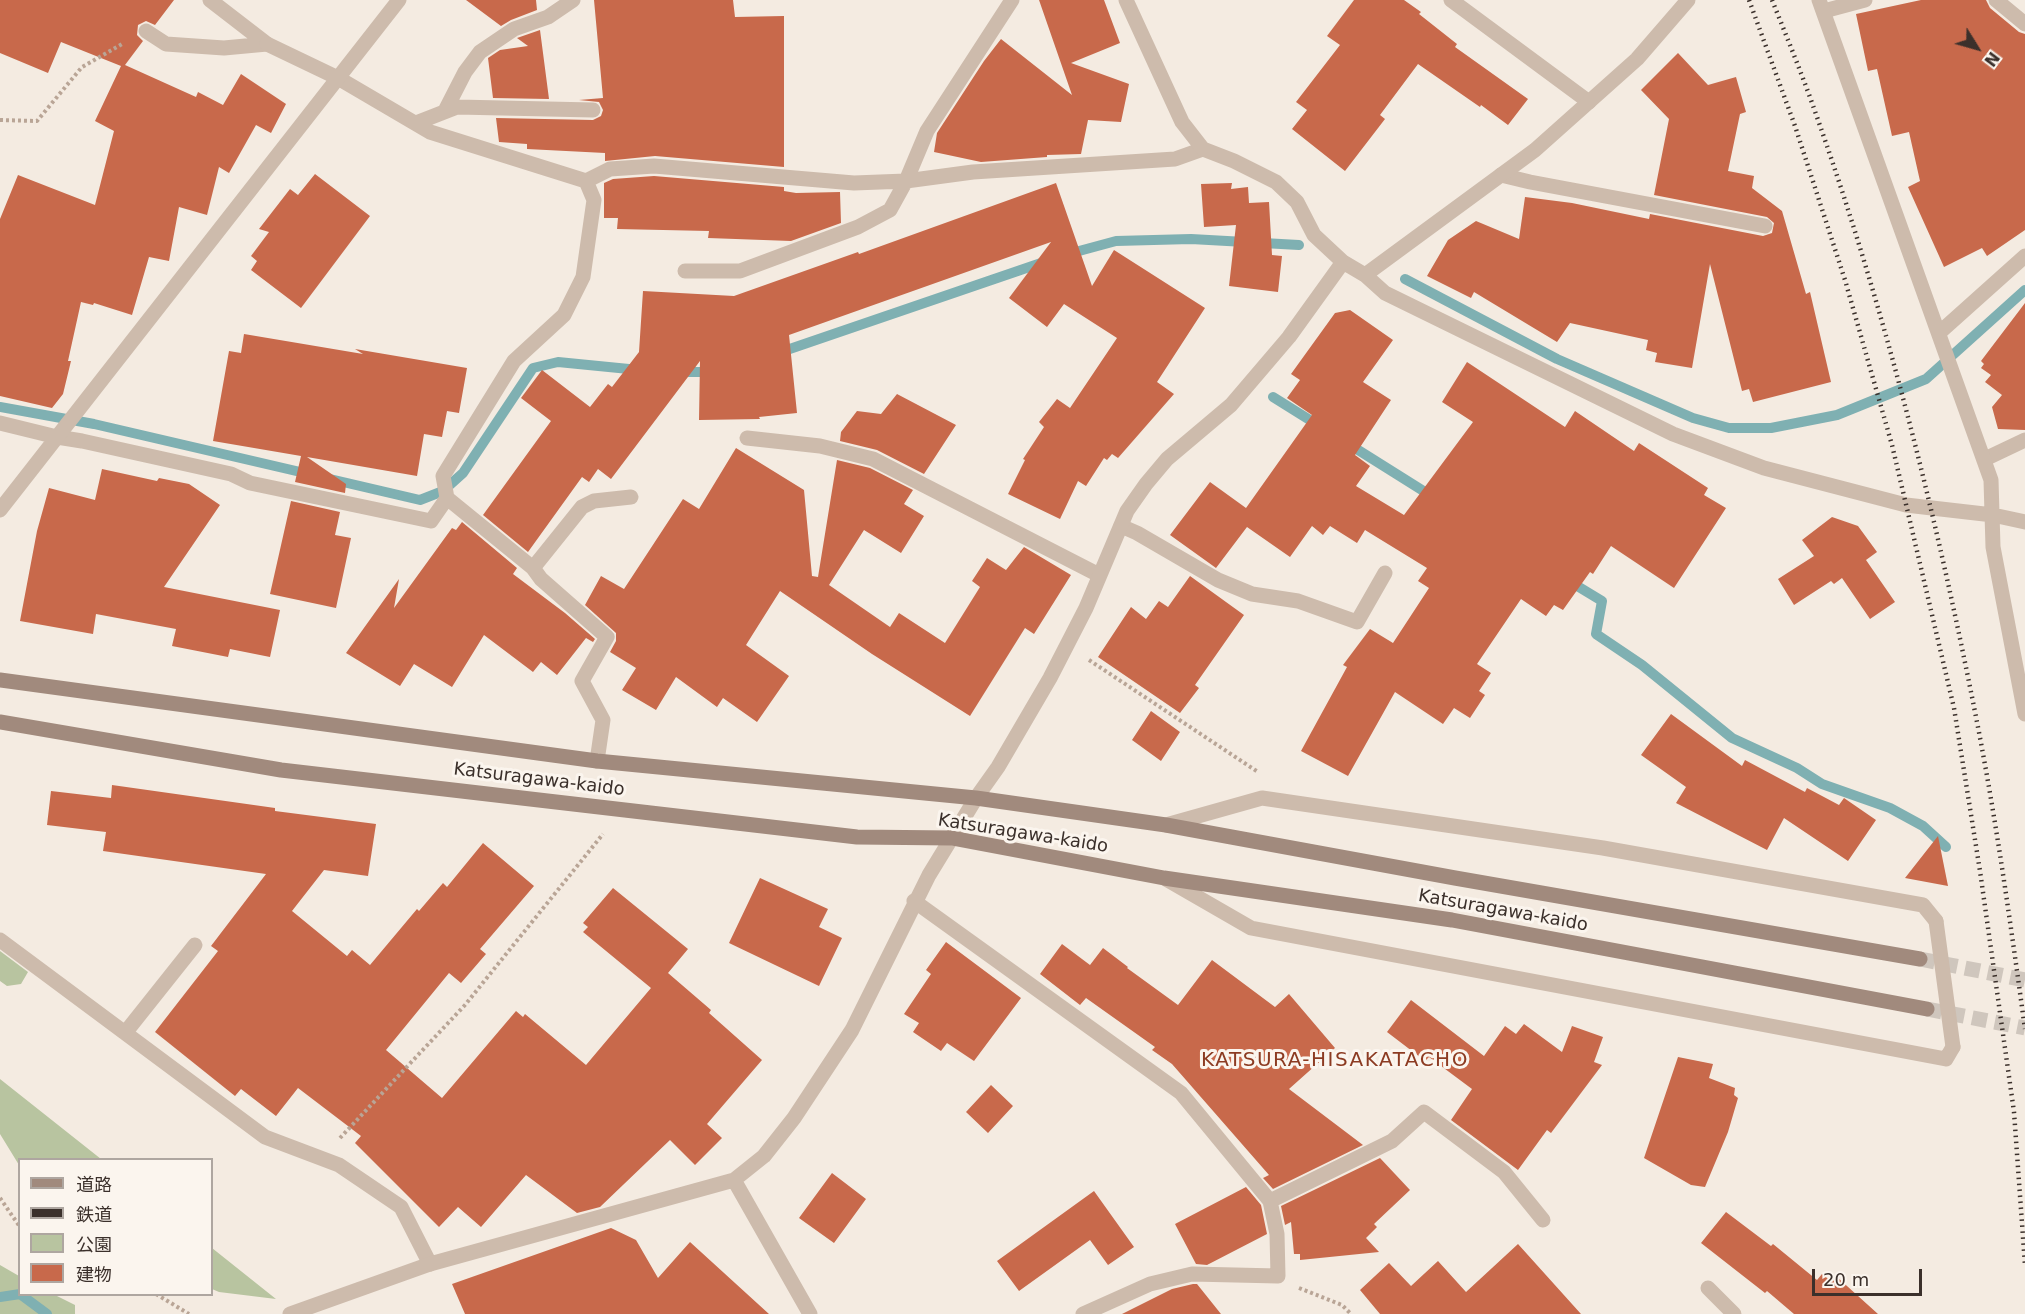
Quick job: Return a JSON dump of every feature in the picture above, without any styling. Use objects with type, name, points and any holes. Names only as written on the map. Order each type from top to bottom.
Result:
[{"type":"street","points":[[210,0],[267,44],[338,78],[430,132],[586,181],[610,169],[654,166],[854,183],[906,181],[973,172],[1175,159],[1203,149]]},
{"type":"street","points":[[0,510],[399,0]]},
{"type":"street","points":[[444,111],[465,72],[480,52],[514,29],[548,17],[573,0]]},
{"type":"street","points":[[685,271],[740,271],[858,227],[890,210],[906,181],[927,131],[1012,0]]},
{"type":"street","points":[[1126,0],[1182,122],[1203,149],[1234,161],[1276,182],[1297,202],[1314,235],[1343,262],[1365,275],[1385,293],[1683,438],[1764,468],[1895,502],[1993,515],[2025,522]]},
{"type":"street","points":[[1451,0],[1589,102]]},
{"type":"street","points":[[1365,275],[1535,150],[1637,59],[1688,0]]},
{"type":"street","points":[[1865,0],[1821,6],[1985,459],[1991,480],[1993,547],[2025,714]]},
{"type":"street","points":[[1996,0],[2025,24]]},
{"type":"street","points":[[146,31],[166,44],[224,48],[267,44]]},
{"type":"street","points":[[416,123],[457,107],[593,110]]},
{"type":"street","points":[[1501,175],[1765,226]]},
{"type":"street","points":[[586,181],[594,200],[583,278],[564,315],[514,361],[443,476],[447,498],[533,568],[541,579],[607,637],[582,681],[603,720],[597,761]]},
{"type":"street","points":[[1939,333],[2025,256]]},
{"type":"street","points":[[290,1314],[430,1264],[734,1180],[764,1156],[795,1118],[845,1040],[915,901],[1050,678],[1086,608],[1127,511],[1167,459],[1231,405],[1288,337],[1343,262]]},
{"type":"street","points":[[0,423],[231,474],[250,483],[431,521],[447,498]]},
{"type":"street","points":[[747,438],[820,446],[873,459],[1099,575]]},
{"type":"street","points":[[1985,459],[2024,438]]},
{"type":"street","points":[[533,568],[582,507],[594,501],[631,497]]},
{"type":"street","points":[[1122,526],[1137,532],[1227,584],[1252,594],[1298,601],[1357,622],[1385,573]]},
{"type":"street","name":"Katsuragawa-kaido","points":[[0,680],[597,761],[976,798],[1166,825],[1920,959]]},
{"type":"street","name":"Katsuragawa-kaido","points":[[0,722],[281,770],[857,837],[952,838],[1164,878],[1452,920],[1927,1009]]},
{"type":"street","points":[[1164,878],[1251,928],[1946,1059],[1953,1047],[1936,921],[1923,905],[1603,849],[1262,798],[1166,825]]},
{"type":"street","points":[[915,901],[1181,1093],[1270,1201],[1277,1234],[1278,1276],[1192,1274],[1150,1284],[1083,1314]]},
{"type":"street","points":[[0,940],[265,1137],[339,1164],[401,1207],[430,1264]]},
{"type":"street","points":[[125,1033],[195,945]]},
{"type":"street","points":[[1270,1201],[1392,1141],[1424,1112],[1504,1172],[1543,1220]]},
{"type":"street","points":[[734,1180],[810,1314]]},
{"type":"street","points":[[1708,1288],[1734,1314]]},
{"type":"path","points":[[0,120],[37,121],[82,67],[146,31]]},
{"type":"path","points":[[1066,645],[1261,774]]},
{"type":"path","points":[[321,1158],[465,1005],[603,834]]},
{"type":"path","points":[[0,1198],[18,1224]]},
{"type":"path","points":[[1278,1276],[1284,1281],[1342,1305],[1351,1314]]},
{"type":"path","points":[[159,1296],[189,1314]]},
{"type":"green space","points":[[0,951],[28,972],[21,984],[7,986],[0,981]]},
{"type":"green space","points":[[0,1079],[100,1158],[18,1158],[18,1163],[0,1134]]},
{"type":"green space","points":[[213,1249],[276,1299],[213,1289]]},
{"type":"green space","points":[[0,1265],[18,1275],[18,1296],[57,1296],[75,1305],[75,1314],[0,1314]]},
{"type":"building","points":[[0,0],[174,0],[155,25],[146,21],[138,25],[137,35],[143,41],[125,65],[196,97],[198,92],[223,105],[241,74],[286,104],[271,133],[256,125],[229,173],[219,167],[207,215],[179,207],[169,261],[149,257],[132,315],[94,303],[93,305],[81,302],[63,394],[52,408],[0,396],[0,219],[18,175],[95,205],[114,131],[95,121],[121,66],[61,42],[48,73],[0,53]]},
{"type":"building","points":[[466,0],[536,0],[537,10],[501,26]]},
{"type":"building","points":[[594,0],[733,0],[735,17],[784,16],[784,167],[655,156],[605,161],[605,153],[527,149],[527,144],[499,142],[496,118],[593,120],[601,116],[603,110],[599,102],[579,100],[603,98]]},
{"type":"building","points":[[1039,0],[1104,0],[1120,43],[1071,63],[1129,84],[1121,122],[1088,120],[1081,154],[981,162],[934,152],[937,133],[1001,39],[1072,95]]},
{"type":"building","points":[[1354,0],[1404,0],[1457,44],[1455,47],[1528,99],[1508,125],[1418,64],[1380,115],[1385,119],[1345,171],[1292,129],[1307,110],[1296,102],[1340,45],[1327,36]]},
{"type":"building","points":[[1921,0],[1986,0],[1990,8],[2019,32],[2025,34],[2025,230],[1987,256],[1982,248],[1944,267],[1908,187],[1920,181],[1909,132],[1892,136],[1877,69],[1868,71],[1856,14]]},
{"type":"building","points":[[540,30],[549,99],[493,98],[488,58],[500,50],[528,46],[517,38]]},
{"type":"building","points":[[1678,53],[1708,85],[1736,77],[1746,112],[1740,114],[1728,171],[1754,176],[1752,188],[1782,211],[1806,294],[1810,292],[1831,382],[1753,402],[1749,389],[1742,391],[1710,264],[1692,368],[1655,362],[1657,353],[1646,350],[1648,340],[1570,323],[1557,342],[1474,292],[1471,298],[1427,276],[1448,240],[1476,221],[1519,239],[1525,197],[1572,203],[1649,219],[1650,214],[1763,236],[1772,233],[1774,223],[1767,217],[1654,195],[1669,119],[1641,90]]},
{"type":"building","points":[[315,174],[370,216],[301,308],[251,270],[257,261],[251,256],[269,232],[259,229],[290,189],[298,195]]},
{"type":"building","points":[[654,176],[784,187],[784,191],[796,193],[840,192],[841,223],[791,241],[708,238],[709,231],[617,229],[618,218],[604,218],[604,183],[613,179]]},
{"type":"building","points":[[1056,183],[1092,286],[1114,250],[1205,308],[1157,382],[1174,394],[1118,458],[1112,454],[1107,460],[1104,458],[1086,486],[1078,481],[1060,519],[1008,494],[1025,460],[1023,459],[1044,427],[1039,422],[1057,399],[1070,408],[1117,338],[1064,304],[1047,327],[1009,298],[1051,242],[789,335],[797,413],[759,417],[760,419],[699,420],[700,361],[611,479],[598,469],[589,482],[582,477],[528,552],[483,515],[551,421],[521,398],[542,370],[590,407],[608,384],[612,387],[639,352],[643,291],[734,296]]},
{"type":"building","points":[[1232,183],[1231,189],[1248,187],[1249,203],[1269,202],[1272,255],[1282,256],[1278,292],[1229,286],[1236,225],[1204,227],[1201,184]]},
{"type":"building","points":[[2025,303],[2025,430],[1998,429],[1992,407],[2002,395],[1985,382],[1991,375],[1981,368],[1984,364],[1981,361]]},
{"type":"building","points":[[1350,310],[1393,340],[1363,382],[1391,400],[1355,455],[1370,466],[1356,486],[1404,515],[1473,422],[1442,402],[1467,362],[1565,427],[1575,411],[1634,451],[1639,443],[1708,488],[1704,495],[1726,508],[1674,588],[1611,546],[1593,574],[1590,572],[1563,610],[1554,605],[1546,616],[1521,599],[1477,664],[1491,673],[1479,691],[1485,695],[1470,718],[1454,708],[1443,724],[1395,692],[1348,776],[1301,751],[1347,667],[1343,665],[1370,629],[1393,643],[1429,588],[1418,581],[1427,568],[1365,530],[1357,543],[1330,526],[1323,535],[1312,526],[1290,557],[1247,527],[1216,568],[1170,535],[1210,482],[1246,508],[1312,415],[1287,398],[1300,380],[1291,374],[1335,313]]},
{"type":"building","points":[[244,334],[363,354],[355,349],[467,368],[459,413],[447,411],[442,437],[424,434],[417,476],[307,457],[346,484],[345,493],[295,482],[301,456],[213,441],[229,351],[241,353]]},
{"type":"building","points":[[897,394],[956,425],[924,474],[877,450],[840,441],[841,432],[857,411],[881,414]]},
{"type":"building","points":[[736,448],[804,490],[812,576],[818,577],[837,460],[870,468],[913,490],[904,504],[924,516],[901,553],[864,530],[829,585],[890,627],[899,613],[945,643],[980,587],[972,581],[987,558],[1006,570],[1024,547],[1071,575],[1034,634],[1025,628],[970,716],[872,654],[780,591],[746,645],[789,676],[757,722],[723,698],[717,707],[676,677],[656,710],[622,690],[636,668],[610,652],[616,641],[616,633],[585,605],[601,576],[624,589],[683,499],[699,509]]},
{"type":"building","points":[[102,469],[157,481],[159,478],[189,484],[220,505],[164,587],[280,610],[270,657],[230,649],[228,657],[172,646],[176,629],[96,614],[93,634],[20,621],[37,531],[49,488],[95,500]]},
{"type":"building","points":[[291,501],[340,512],[335,535],[351,538],[336,608],[270,594]]},
{"type":"building","points":[[1832,517],[1858,526],[1877,552],[1866,560],[1895,602],[1870,619],[1842,578],[1834,584],[1831,581],[1794,605],[1778,579],[1814,556],[1802,540]]},
{"type":"building","points":[[462,522],[517,568],[513,574],[595,639],[593,642],[586,638],[557,675],[541,662],[533,672],[484,635],[452,687],[414,664],[400,686],[346,653],[399,579],[394,608],[452,528],[456,530]]},
{"type":"building","points":[[1190,576],[1244,615],[1195,685],[1199,688],[1180,713],[1098,657],[1131,607],[1146,619],[1159,601],[1168,607]]},
{"type":"building","points":[[1151,711],[1180,732],[1161,761],[1132,740]]},
{"type":"building","points":[[1671,714],[1742,766],[1745,760],[1805,792],[1807,788],[1839,805],[1844,798],[1876,820],[1848,861],[1784,818],[1767,850],[1676,803],[1686,787],[1641,755]]},
{"type":"building","points":[[112,785],[275,808],[275,811],[376,824],[368,876],[324,870],[292,911],[347,956],[352,950],[370,965],[417,909],[419,911],[443,883],[447,887],[483,843],[534,886],[480,949],[486,954],[461,983],[449,973],[386,1050],[442,1098],[516,1011],[523,1017],[525,1014],[586,1065],[651,988],[583,932],[588,927],[583,923],[613,888],[688,949],[668,973],[711,1010],[709,1013],[762,1060],[707,1124],[722,1138],[695,1165],[670,1140],[600,1207],[577,1213],[526,1175],[481,1227],[458,1207],[439,1227],[355,1143],[361,1136],[298,1088],[276,1116],[241,1089],[235,1096],[155,1032],[218,951],[211,946],[266,874],[103,851],[106,832],[47,825],[51,791],[111,798]]},
{"type":"building","points":[[1938,836],[1948,886],[1905,878]]},
{"type":"building","points":[[760,878],[828,909],[819,927],[842,938],[819,986],[729,943]]},
{"type":"building","points":[[946,942],[1021,998],[974,1061],[947,1043],[941,1051],[913,1032],[919,1023],[904,1014],[931,974],[926,970]]},
{"type":"building","points":[[1062,944],[1090,965],[1103,948],[1178,1005],[1212,960],[1275,1007],[1289,994],[1335,1048],[1289,1089],[1363,1145],[1273,1189],[1263,1178],[1269,1175],[1172,1064],[1152,1050],[1155,1047],[1086,998],[1080,1005],[1040,974]]},
{"type":"building","points":[[1411,1000],[1484,1056],[1505,1026],[1516,1034],[1524,1024],[1562,1052],[1572,1026],[1603,1037],[1594,1062],[1602,1065],[1551,1133],[1547,1130],[1518,1170],[1451,1120],[1472,1089],[1429,1057],[1425,1061],[1387,1032]]},
{"type":"building","points":[[1678,1057],[1713,1064],[1709,1078],[1735,1088],[1734,1095],[1738,1098],[1728,1132],[1705,1187],[1691,1185],[1644,1158]]},
{"type":"building","points":[[991,1085],[1013,1106],[988,1133],[966,1112]]},
{"type":"building","points":[[1380,1158],[1410,1190],[1374,1224],[1377,1227],[1366,1238],[1379,1252],[1300,1260],[1300,1254],[1294,1254],[1291,1222],[1285,1225],[1281,1206]]},
{"type":"building","points":[[832,1173],[866,1199],[834,1243],[799,1218]]},
{"type":"building","points":[[1246,1187],[1261,1205],[1267,1234],[1207,1265],[1196,1264],[1175,1224]]},
{"type":"building","points":[[1094,1191],[1134,1247],[1108,1265],[1090,1240],[1019,1291],[997,1261]]},
{"type":"building","points":[[1726,1212],[1771,1246],[1773,1244],[1817,1280],[1822,1274],[1832,1282],[1837,1277],[1878,1314],[1794,1314],[1767,1291],[1765,1293],[1701,1243]]},
{"type":"building","points":[[611,1228],[636,1240],[658,1278],[690,1242],[769,1314],[465,1314],[452,1284]]},
{"type":"building","points":[[1518,1244],[1581,1314],[1380,1314],[1360,1290],[1389,1263],[1411,1286],[1438,1261],[1466,1292]]},
{"type":"building","points":[[1197,1284],[1221,1314],[1122,1314],[1172,1289]]},
{"type":"waterway","points":[[1068,254],[1116,241],[1191,239],[1299,245]]},
{"type":"waterway","points":[[778,353],[1044,262]]},
{"type":"waterway","points":[[1405,279],[1557,359],[1693,418],[1729,428],[1771,428],[1837,415],[1926,379],[2025,290]]},
{"type":"waterway","points":[[330,479],[420,500],[443,491],[463,473],[533,368],[558,362],[639,370]]},
{"type":"waterway","points":[[679,372],[714,372]]},
{"type":"waterway","points":[[1273,397],[1321,427]]},
{"type":"waterway","points":[[0,407],[94,424],[309,474]]},
{"type":"waterway","points":[[1347,443],[1433,497]]},
{"type":"waterway","points":[[1569,581],[1602,601],[1596,634],[1642,665],[1732,738],[1797,768],[1822,784],[1890,808],[1923,826],[1946,847]]},
{"type":"waterway","points":[[0,1297],[18,1294]]},
{"type":"waterway","points":[[23,1296],[47,1314]]},
{"type":"tunnel","points":[[1920,959],[2025,980]]},
{"type":"tunnel","points":[[1927,1009],[2025,1028]]},
{"type":"railway","points":[[1749,0],[1795,126],[1845,280],[1892,445],[1954,708],[2014,1112],[2025,1265]]},
{"type":"railway","points":[[1772,0],[1807,90],[1865,263],[1924,481],[1958,628],[1981,743],[2002,865],[2025,1029]]},
{"type":"district","name":"KATSURA-HISAKATACHO","points":[[1335,1061]]}]
